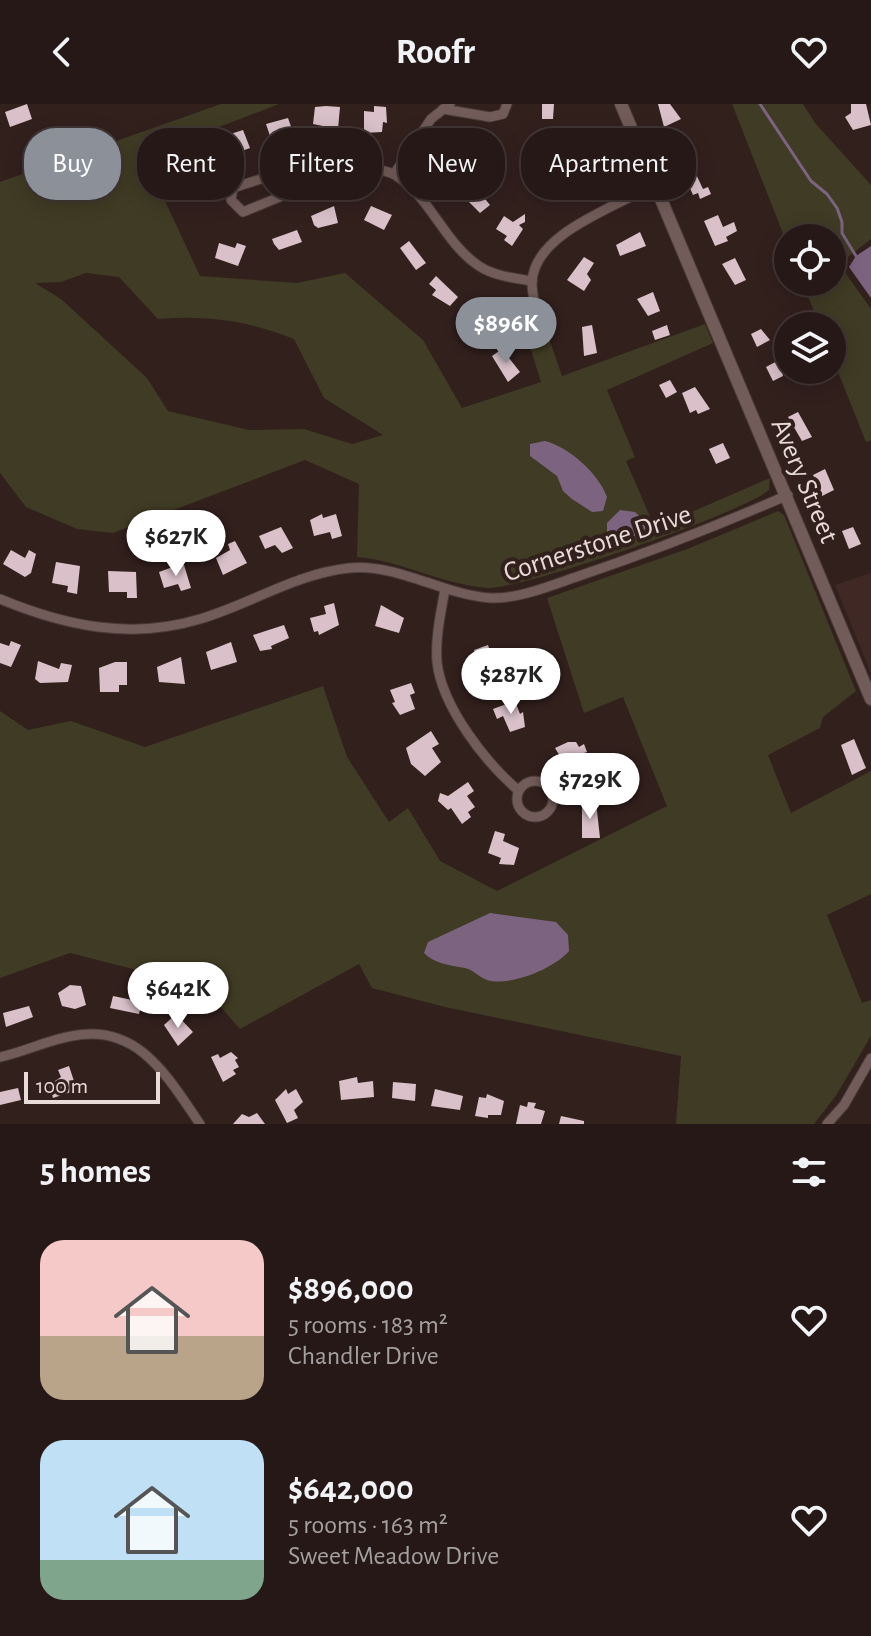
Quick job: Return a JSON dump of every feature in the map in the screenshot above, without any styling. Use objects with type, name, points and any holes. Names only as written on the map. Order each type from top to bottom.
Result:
[{"type":"main road","name":"Avery Street","points":[[621,104],[630,128]]},
{"type":"main road","name":"Avery Street","points":[[660,200],[788,495],[871,699]]},
{"type":"street","points":[[394,174],[420,133],[447,107],[490,117],[503,114],[507,104]]},
{"type":"street","points":[[332,161],[353,167],[243,212],[231,200],[233,188],[249,182],[332,161]]},
{"type":"street","points":[[382,170],[394,174],[416,193],[459,249],[477,265],[491,272],[532,281]]},
{"type":"street","points":[[537,320],[532,281],[539,263],[561,233],[624,200]]},
{"type":"street","name":"Cornerstone Drive","points":[[0,599],[38,615],[88,627],[143,630],[200,619],[297,580],[351,568],[389,572],[445,589],[492,598],[518,594],[644,554],[788,495]]},
{"type":"street","points":[[445,589],[437,663],[445,690],[492,768],[519,791]]},
{"type":"street","points":[[531,781],[544,783],[552,794],[551,807],[540,816],[525,814],[517,803],[519,791],[531,781]]},
{"type":"street","points":[[0,1057],[69,1036],[94,1033],[124,1038],[147,1053],[200,1124]]},
{"type":"street","points":[[827,1124],[844,1105],[871,1058]]},
{"type":"shaded area","points":[[221,104],[279,104],[217,128],[153,128]]},
{"type":"shaded area","points":[[732,104],[803,104],[815,123],[871,185],[871,239],[846,259],[846,224],[779,224]]},
{"type":"shaded area","points":[[137,134],[137,200],[165,200],[200,276],[297,283],[345,273],[423,340],[462,408],[541,382],[529,344],[540,345],[550,341],[562,376],[705,324],[713,343],[607,390],[635,457],[626,461],[655,528],[770,478],[769,490],[751,501],[678,531],[543,576],[488,588],[357,557],[359,484],[305,460],[113,533],[77,529],[26,507],[0,473],[0,182],[24,174],[24,200],[121,200],[121,139]],"holes":[[[86,273],[119,277],[158,319],[228,321],[294,339],[324,398],[383,435],[352,444],[304,429],[249,430],[168,411],[147,378],[61,299],[35,283],[61,282]]]},
{"type":"shaded area","points":[[871,246],[871,298],[849,267],[856,256]]},
{"type":"shaded area","points":[[846,274],[871,309],[871,441],[866,442],[843,384],[846,384],[846,312],[814,312],[808,296],[846,296]]},
{"type":"shaded area","points":[[545,441],[573,455],[597,479],[607,497],[603,511],[592,512],[572,499],[563,491],[557,476],[530,456],[530,444]]},
{"type":"shaded area","points":[[620,510],[635,512],[646,522],[646,528],[638,536],[607,534],[607,523]]},
{"type":"shaded area","points":[[778,511],[784,515],[856,691],[823,717],[820,728],[768,755],[791,813],[871,771],[871,894],[827,915],[862,1003],[871,1000],[871,1036],[837,1094],[814,1124],[676,1124],[681,1056],[445,1007],[372,988],[359,964],[240,1029],[203,987],[70,953],[0,978],[0,711],[28,730],[71,721],[145,747],[323,686],[347,757],[389,822],[408,808],[440,861],[497,891],[667,806],[623,697],[584,713],[547,598],[690,548]]},
{"type":"shaded area","points":[[871,573],[871,673],[835,585]]},
{"type":"shaded area","points":[[490,913],[556,922],[568,935],[569,951],[554,964],[508,981],[487,980],[468,969],[438,962],[424,953],[428,942]]},
{"type":"building","points":[[27,104],[32,119],[10,127],[5,112]]},
{"type":"building","points":[[542,104],[554,104],[553,119],[542,119]]},
{"type":"building","points":[[658,104],[670,104],[681,119],[664,127]]},
{"type":"building","points":[[851,104],[866,104],[871,125],[853,130],[845,117],[851,113]]},
{"type":"building","points":[[374,106],[386,107],[387,123],[383,122],[382,132],[382,128],[364,128],[364,111],[374,112]]},
{"type":"building","points":[[315,107],[340,107],[338,128],[313,124]]},
{"type":"building","points":[[288,118],[292,128],[267,128],[266,124]]},
{"type":"building","points":[[244,133],[250,148],[244,150]]},
{"type":"building","points":[[696,174],[703,189],[708,187],[711,194],[700,199]]},
{"type":"building","points":[[467,200],[486,200],[490,205],[480,213]]},
{"type":"building","points":[[334,206],[338,223],[318,228],[314,225],[311,216]]},
{"type":"building","points":[[371,206],[392,215],[384,230],[364,220]]},
{"type":"building","points":[[525,214],[525,222],[519,225],[523,229],[512,246],[504,240],[507,236],[496,229],[504,216],[513,222]]},
{"type":"building","points":[[718,215],[723,227],[734,222],[737,231],[726,237],[728,241],[715,246],[704,221]]},
{"type":"building","points":[[297,230],[302,242],[279,250],[274,244],[272,239]]},
{"type":"building","points":[[640,232],[646,246],[620,256],[616,245]]},
{"type":"building","points":[[409,241],[426,263],[416,270],[400,248]]},
{"type":"building","points":[[219,243],[235,248],[237,243],[246,246],[238,266],[215,258]]},
{"type":"building","points":[[584,257],[594,263],[587,274],[591,280],[584,291],[567,280]]},
{"type":"building","points":[[735,258],[746,280],[735,285],[722,264]]},
{"type":"building","points":[[436,276],[458,297],[450,306],[432,295],[436,290],[429,284]]},
{"type":"building","points":[[653,292],[660,311],[648,316],[637,299]]},
{"type":"building","points":[[472,299],[492,308],[483,323],[478,320],[476,325],[469,321],[472,316],[464,312]]},
{"type":"building","points":[[592,325],[597,353],[584,356],[582,327]]},
{"type":"building","points":[[667,325],[670,335],[655,340],[652,331]]},
{"type":"building","points":[[761,329],[770,340],[757,347],[751,334]]},
{"type":"building","points":[[502,349],[520,372],[508,382],[492,356]]},
{"type":"building","points":[[774,363],[774,380],[773,381],[766,367]]},
{"type":"building","points":[[670,380],[677,392],[666,398],[659,385]]},
{"type":"building","points":[[695,387],[710,409],[698,414],[696,410],[690,413],[682,393]]},
{"type":"building","points":[[798,412],[812,437],[802,441],[788,417]]},
{"type":"building","points":[[723,443],[730,458],[716,464],[709,449]]},
{"type":"building","points":[[825,469],[834,490],[822,496],[813,475]]},
{"type":"building","points":[[322,514],[323,518],[336,514],[342,536],[332,539],[330,532],[314,536],[310,520]]},
{"type":"building","points":[[281,527],[293,548],[282,553],[275,545],[265,549],[259,536]]},
{"type":"building","points":[[853,527],[861,544],[849,549],[842,531]]},
{"type":"building","points":[[235,541],[247,563],[223,575],[216,558],[230,550],[228,544]]},
{"type":"building","points":[[11,550],[25,558],[29,550],[36,554],[31,573],[25,577],[3,564]]},
{"type":"building","points":[[56,562],[80,566],[77,594],[67,592],[68,586],[52,583]]},
{"type":"building","points":[[181,564],[191,588],[181,591],[178,584],[164,588],[159,572]]},
{"type":"building","points":[[108,571],[136,572],[137,598],[127,598],[127,592],[109,592]]},
{"type":"building","points":[[334,603],[339,625],[319,635],[318,631],[314,632],[310,618],[326,614],[324,606]]},
{"type":"building","points":[[381,605],[404,618],[399,633],[375,626]]},
{"type":"building","points":[[284,625],[289,638],[271,646],[272,649],[260,651],[253,635]]},
{"type":"building","points":[[11,641],[21,645],[11,667],[0,663],[0,643],[9,646]]},
{"type":"building","points":[[231,642],[237,662],[211,670],[206,652]]},
{"type":"building","points":[[488,645],[497,672],[485,681],[474,650]]},
{"type":"building","points":[[181,657],[185,684],[159,682],[157,667]]},
{"type":"building","points":[[38,661],[59,669],[61,663],[72,665],[68,682],[40,683],[35,679]]},
{"type":"building","points":[[115,662],[127,662],[127,685],[119,685],[119,692],[100,692],[99,668]]},
{"type":"building","points":[[411,683],[415,693],[410,695],[415,709],[400,715],[392,703],[395,702],[390,690]]},
{"type":"building","points":[[515,701],[520,714],[523,712],[525,727],[510,732],[503,716],[497,719],[493,709]]},
{"type":"building","points":[[431,731],[439,744],[432,748],[441,762],[425,776],[411,764],[406,748]]},
{"type":"building","points":[[854,739],[866,768],[852,775],[841,745]]},
{"type":"building","points":[[576,742],[579,747],[584,744],[587,752],[584,753],[587,766],[570,773],[555,748]]},
{"type":"building","points":[[468,782],[474,791],[467,796],[475,807],[468,812],[471,817],[462,824],[451,808],[448,810],[438,801],[440,793],[448,796]]},
{"type":"building","points":[[582,802],[596,802],[600,838],[582,838]]},
{"type":"building","points":[[495,831],[505,834],[503,841],[519,848],[514,865],[499,864],[501,858],[488,853]]},
{"type":"building","points":[[70,985],[81,986],[86,1005],[75,1009],[62,1006],[58,993]]},
{"type":"building","points":[[113,996],[142,1002],[139,1014],[110,1008]]},
{"type":"building","points":[[29,1006],[33,1017],[6,1027],[3,1013]]},
{"type":"building","points":[[176,1014],[193,1032],[178,1046],[164,1025]]},
{"type":"building","points":[[231,1052],[238,1058],[235,1060],[239,1067],[233,1070],[236,1074],[223,1082],[211,1057],[218,1054],[220,1058]]},
{"type":"building","points":[[69,1066],[77,1090],[53,1098],[49,1085],[61,1077],[58,1070]]},
{"type":"building","points":[[357,1077],[358,1083],[373,1081],[374,1097],[341,1100],[339,1081]]},
{"type":"building","points":[[393,1082],[416,1084],[415,1101],[392,1098]]},
{"type":"building","points":[[18,1088],[21,1100],[0,1105],[0,1092]]},
{"type":"building","points":[[286,1089],[288,1094],[296,1089],[303,1102],[294,1110],[298,1118],[287,1123],[275,1100]]},
{"type":"building","points":[[435,1089],[463,1096],[460,1110],[431,1106]]},
{"type":"building","points":[[487,1094],[504,1101],[501,1115],[488,1115],[488,1118],[475,1116],[479,1097],[486,1098]]},
{"type":"building","points":[[528,1102],[536,1103],[534,1108],[545,1111],[541,1124],[516,1124],[520,1105],[527,1107]]},
{"type":"building","points":[[257,1113],[265,1124],[233,1124],[242,1114],[249,1117]]},
{"type":"building","points":[[561,1116],[584,1121],[584,1124],[559,1124]]},
{"type":"waterway","points":[[760,104],[811,181],[827,194],[837,208],[842,233],[856,256]]}]
